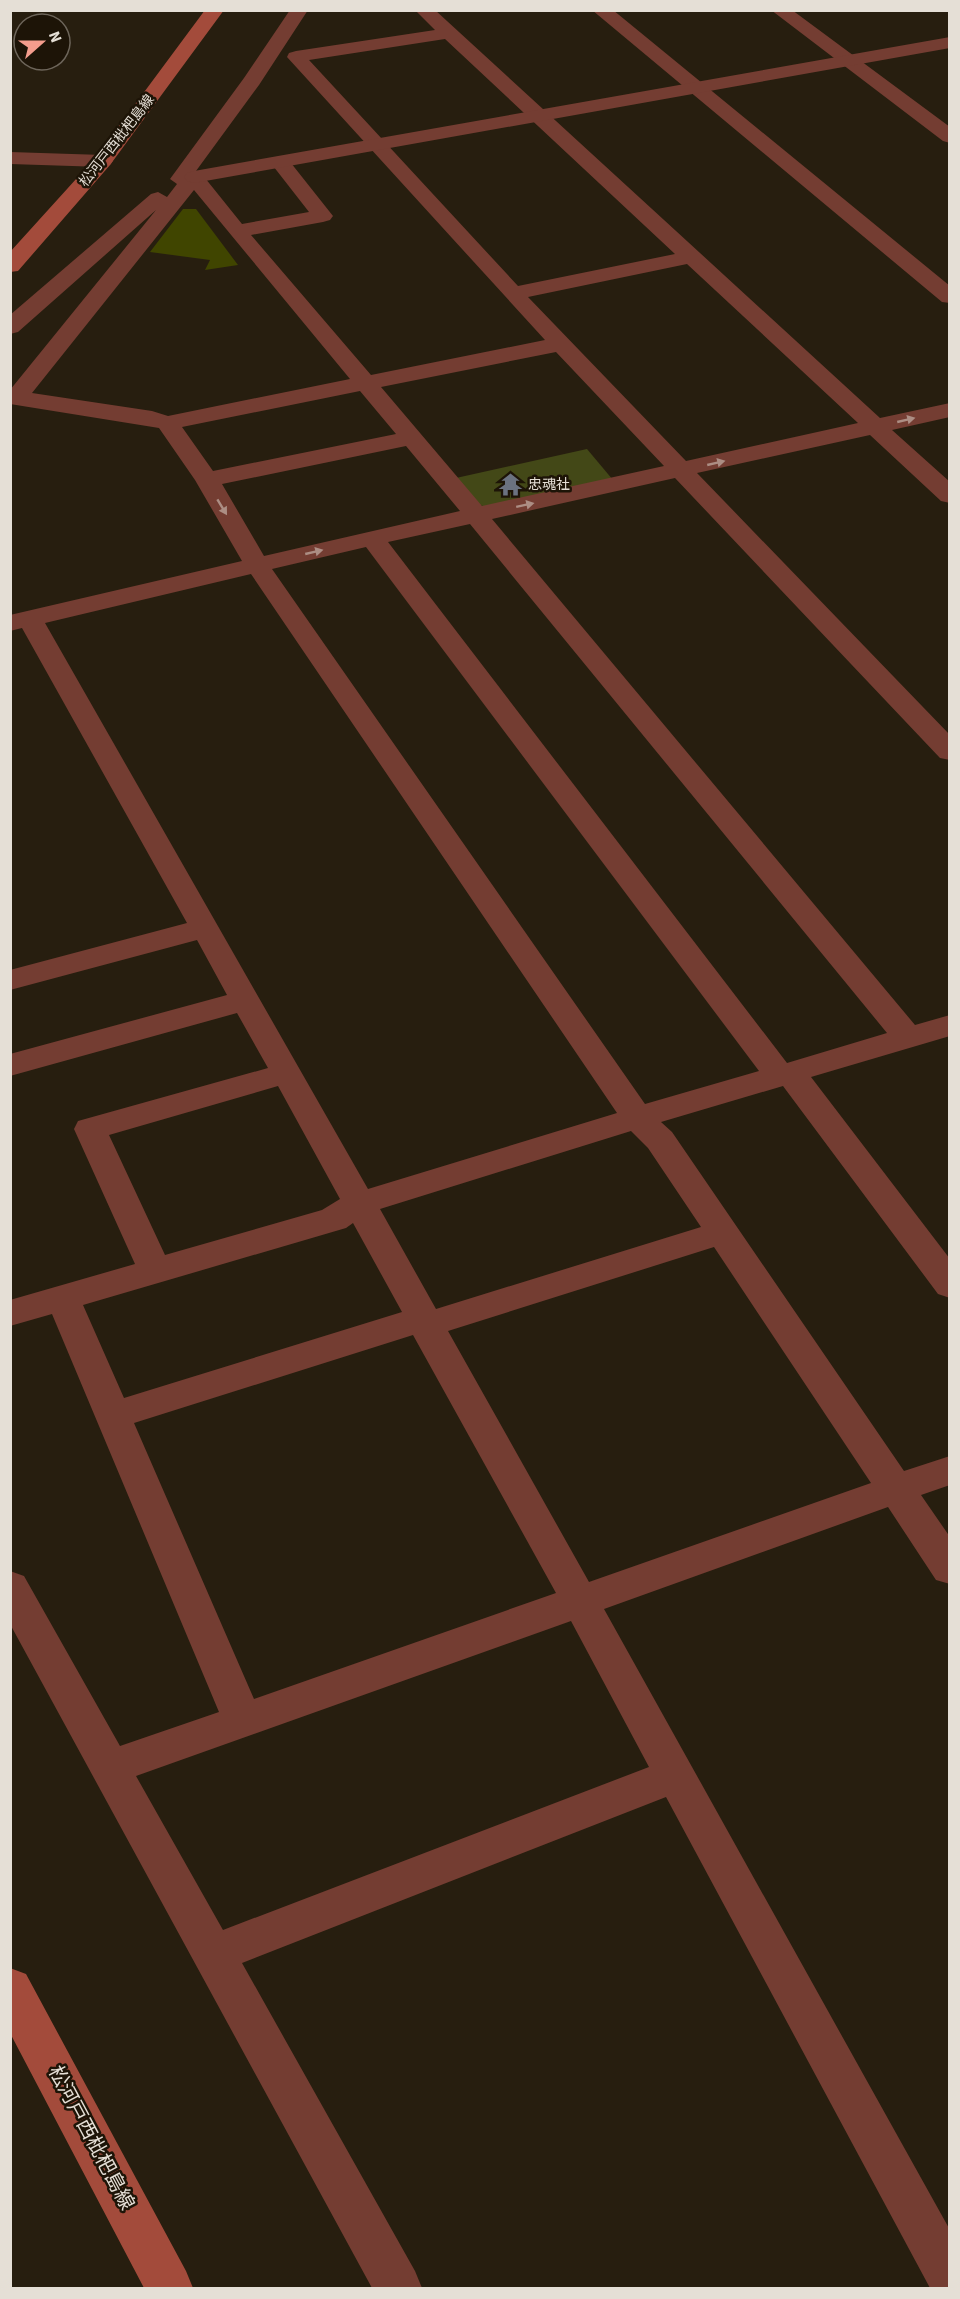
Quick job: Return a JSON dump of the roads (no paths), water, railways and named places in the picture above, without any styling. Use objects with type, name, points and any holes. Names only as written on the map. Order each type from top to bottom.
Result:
[{"type":"main road","name":"松河戸西枇杷島線","points":[[10,266],[103,161],[215,10]]},
{"type":"main road","name":"松河戸西枇杷島線","points":[[10,1988],[169,2289]]},
{"type":"street","points":[[299,10],[187,178],[16,398],[152,418],[167,423],[561,344]]},
{"type":"street","points":[[424,10],[950,496]]},
{"type":"street","points":[[601,10],[950,297]]},
{"type":"street","points":[[780,10],[950,137]]},
{"type":"street","points":[[449,33],[296,57],[513,294],[950,752]]},
{"type":"street","points":[[10,327],[187,178],[950,42]]},
{"type":"street","points":[[10,158],[103,161]]},
{"type":"street","points":[[237,231],[323,216],[280,162]]},
{"type":"street","points":[[187,178],[237,231],[412,438],[907,1036]]},
{"type":"street","points":[[513,294],[690,257]]},
{"type":"street","points":[[950,410],[372,538],[20,621],[205,928],[287,1073],[423,1322],[580,1601],[950,2278]]},
{"type":"street","points":[[167,423],[207,480],[257,565],[637,1118],[660,1140],[950,1569]]},
{"type":"street","points":[[207,480],[412,438]]},
{"type":"street","points":[[372,538],[950,1285]]},
{"type":"street","points":[[10,980],[205,928]]},
{"type":"street","points":[[10,1065],[246,1000]]},
{"type":"street","points":[[10,1313],[334,1219],[358,1204],[907,1036],[950,1025]]},
{"type":"street","points":[[155,1270],[90,1129],[287,1073]]},
{"type":"street","points":[[112,1416],[723,1232]]},
{"type":"street","points":[[63,1298],[243,1721]]},
{"type":"street","points":[[109,1768],[950,1470]]},
{"type":"street","points":[[10,1587],[399,2289]]},
{"type":"street","points":[[213,1954],[675,1775]]},
{"type":"place","name":"忠魂社","points":[[510,485]]}]
